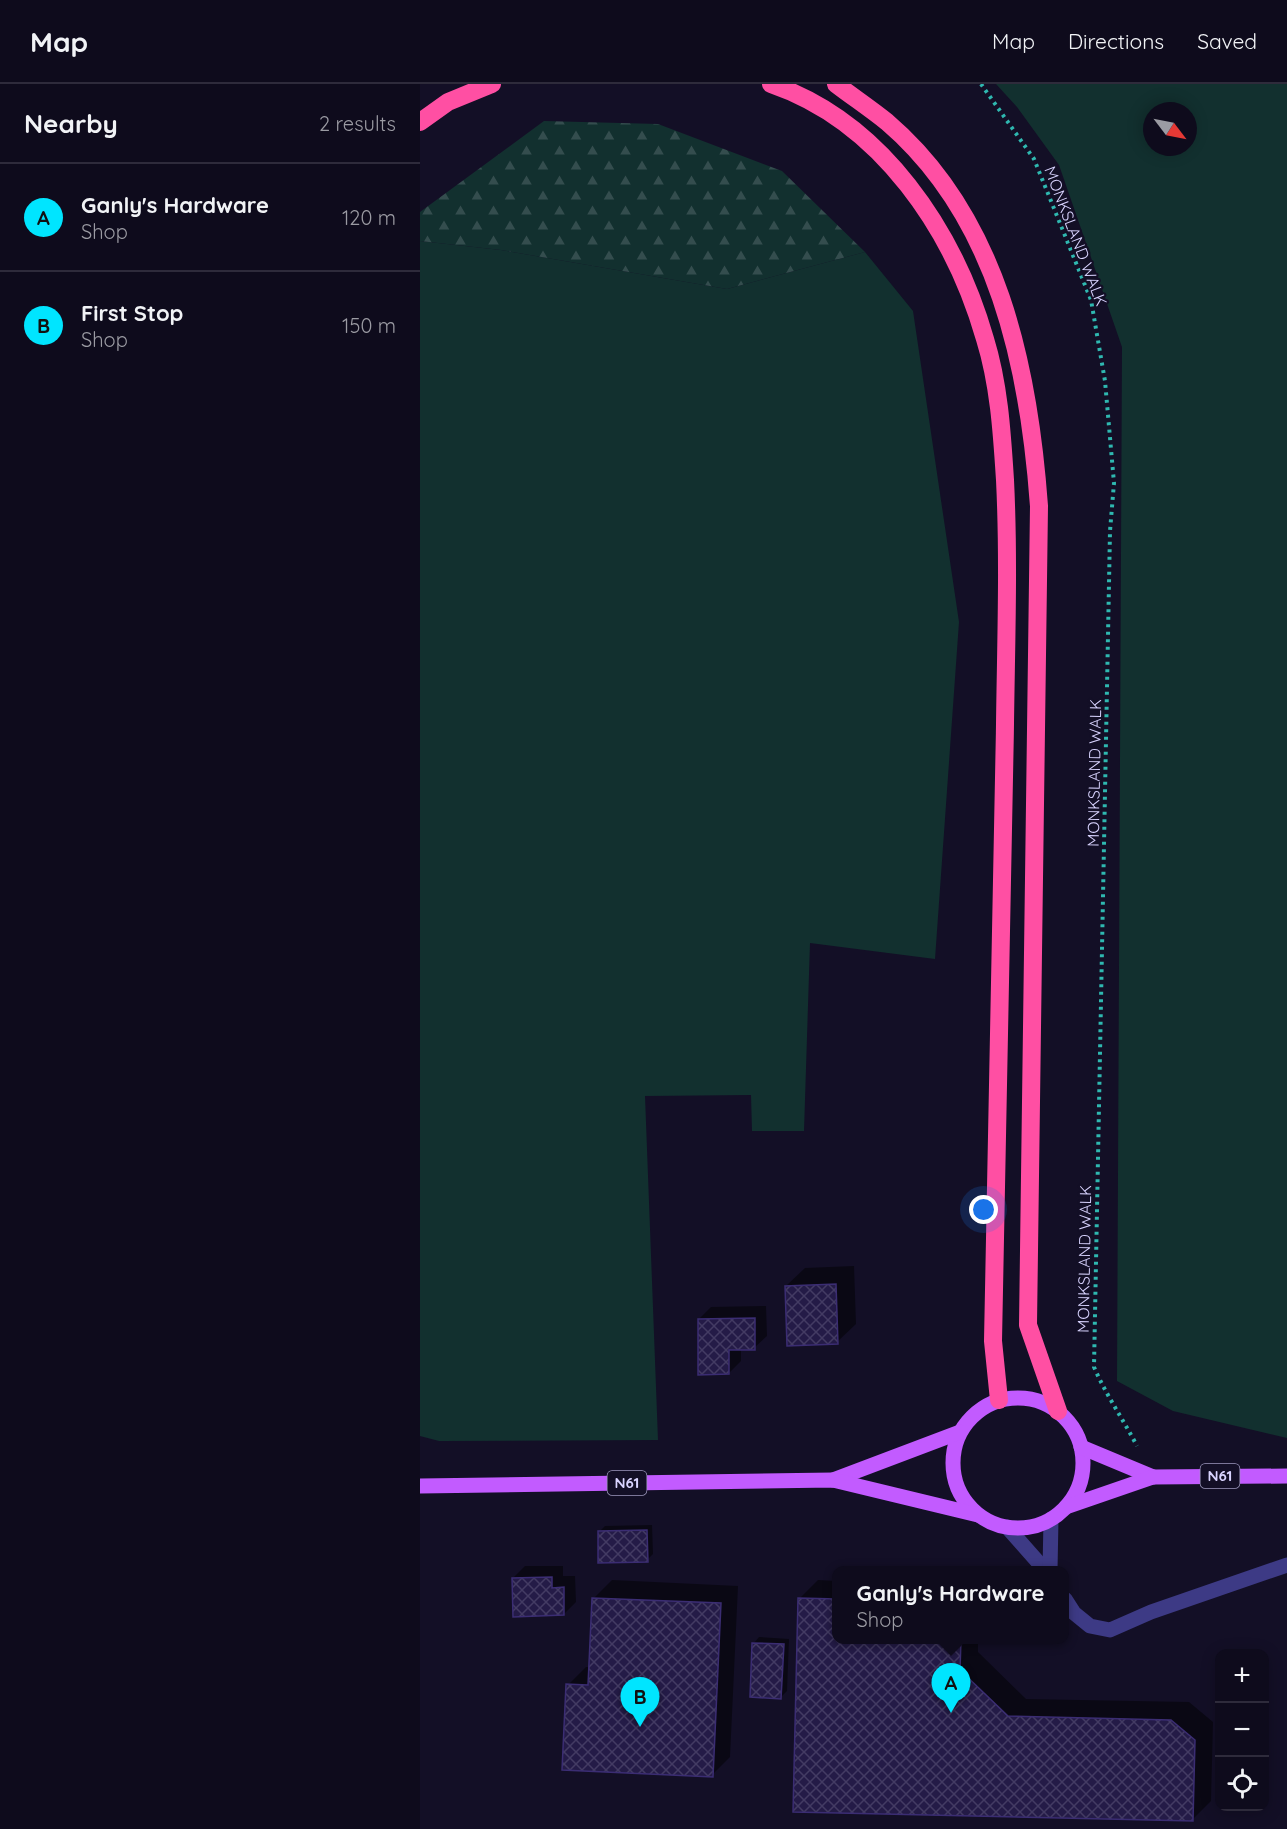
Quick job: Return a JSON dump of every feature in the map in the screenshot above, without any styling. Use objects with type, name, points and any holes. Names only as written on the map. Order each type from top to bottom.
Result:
[{"type":"highway","points":[[420,122],[448,102],[492,84]]},
{"type":"highway","points":[[771,84],[789,90],[841,122],[885,157],[915,195],[945,240],[969,289],[986,341],[998,397],[1008,539],[993,1341],[999,1400]]},
{"type":"highway","points":[[836,84],[888,123],[938,176],[969,225],[995,276],[1019,356],[1034,435],[1039,506],[1028,1325],[1058,1411]]},
{"type":"main road","name":"N61","points":[[420,1486],[833,1480],[978,1515],[1007,1527],[1037,1525],[1051,1519],[1065,1507],[1077,1489],[1083,1468],[1081,1447],[1072,1427],[1058,1411],[1030,1398],[999,1400],[970,1418],[960,1432],[833,1480]]},
{"type":"main road","points":[[960,1432],[954,1450],[952,1468],[961,1494],[978,1515]]},
{"type":"main road","name":"N61","points":[[1081,1447],[1153,1477]]},
{"type":"main road","name":"N61","points":[[1065,1507],[1153,1477],[1287,1476]]},
{"type":"lane","points":[[1050,1566],[1051,1519]]},
{"type":"lane","points":[[1007,1527],[1041,1566]]},
{"type":"lane","points":[[1069,1605],[1074,1613],[1090,1626],[1110,1630],[1151,1612],[1287,1565]]},
{"type":"path","name":"MONKSLAND WALK","points":[[981,84],[1034,159],[1064,226],[1091,300],[1105,381],[1114,483],[1110,531],[1094,1367],[1104,1392],[1117,1408],[1153,1477]]},
{"type":"green space","points":[[996,84],[1287,84],[1287,1438],[1173,1411],[1117,1381],[1122,347],[1059,165],[1017,107]]},
{"type":"green space","points":[[544,121],[658,124],[782,171],[865,252],[727,289],[501,250],[420,241],[420,212]]},
{"type":"green space","points":[[420,241],[501,250],[727,289],[865,252],[913,311],[959,622],[935,959],[810,943],[804,1131],[752,1131],[751,1095],[645,1096],[658,1440],[439,1441],[420,1436]]},
{"type":"building","points":[[836,1284],[838,1344],[787,1346],[785,1286]]},
{"type":"building","points":[[755,1318],[755,1350],[729,1350],[729,1374],[698,1375],[698,1319]]},
{"type":"building","points":[[647,1530],[648,1562],[598,1563],[598,1531]]},
{"type":"building","points":[[552,1577],[552,1588],[564,1587],[564,1615],[513,1617],[512,1578]]},
{"type":"building","points":[[592,1598],[721,1603],[713,1777],[562,1770],[566,1684],[588,1685]]},
{"type":"building","points":[[798,1598],[832,1599],[832,1644],[961,1644],[960,1670],[1008,1716],[1171,1720],[1195,1740],[1193,1821],[793,1812]]},
{"type":"building","points":[[752,1643],[784,1644],[781,1699],[750,1697]]},
{"type":"place","name":"Ganly's Hardware","points":[[951,1713]]},
{"type":"place","name":"First Stop","points":[[640,1727]]}]
